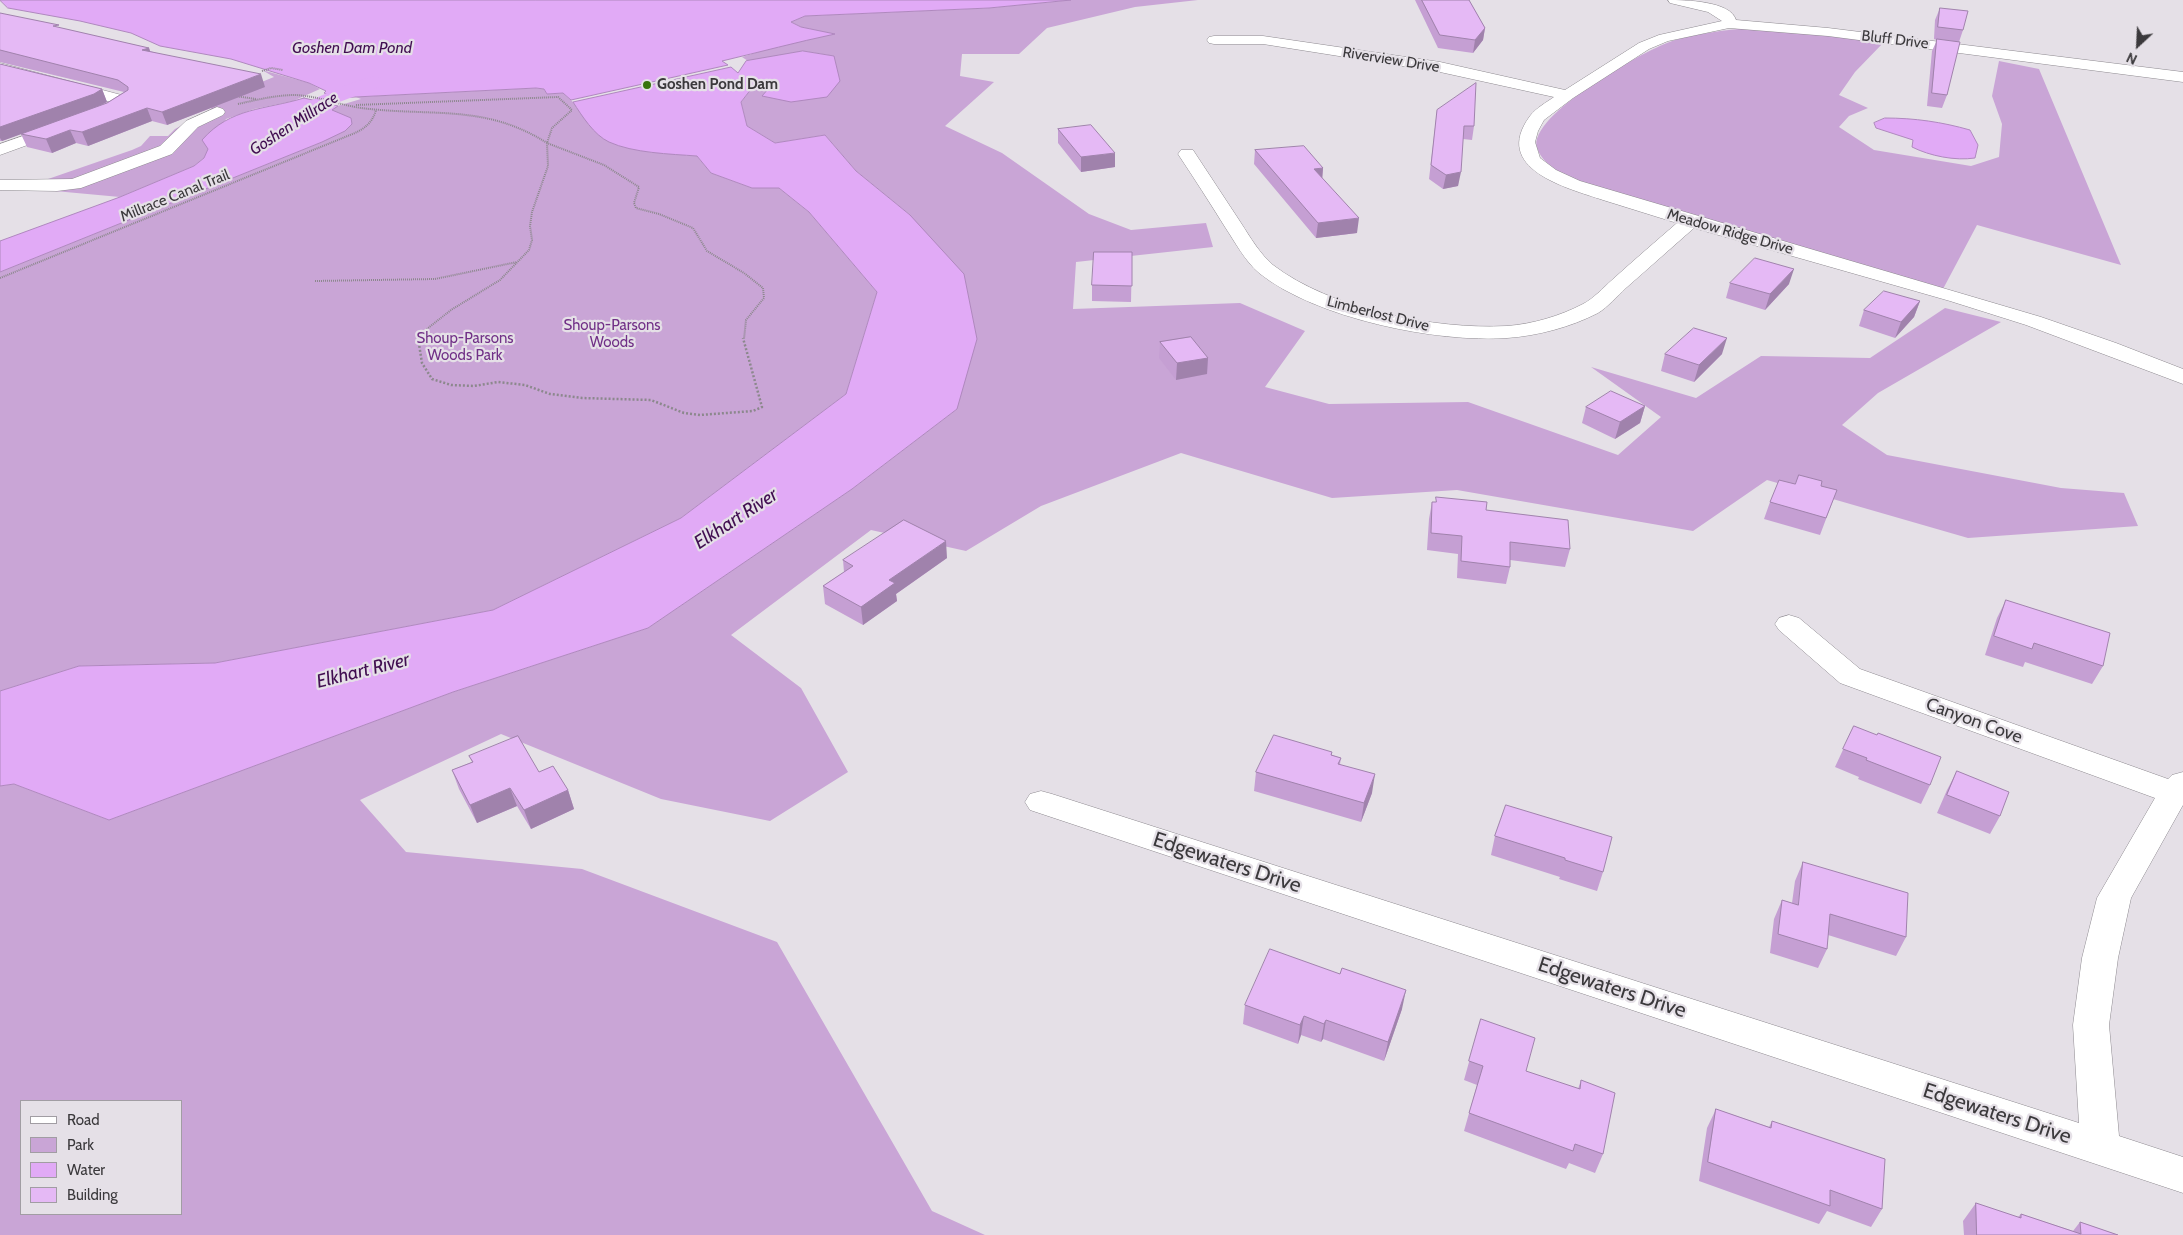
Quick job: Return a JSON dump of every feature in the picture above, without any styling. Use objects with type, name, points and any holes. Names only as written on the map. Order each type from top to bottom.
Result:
[{"type":"street","points":[[1675,0],[1713,9],[1729,18],[1728,24]]},
{"type":"street","name":"Bluff Drive","points":[[1728,24],[1828,32],[2183,77]]},
{"type":"street","name":"Meadow Ridge Drive","points":[[1728,24],[1664,38],[1644,46],[1567,95],[1537,117],[1529,130],[1525,144],[1529,155],[1541,168],[1574,186],[2040,323],[2134,356],[2183,377]]},
{"type":"street","name":"Riverview Drive","points":[[1214,40],[1263,40],[1440,67],[1567,95]]},
{"type":"street","points":[[0,68],[119,97],[124,101],[106,111],[0,150]]},
{"type":"street","points":[[0,185],[42,184],[59,186],[75,184],[166,150],[192,124],[216,112]]},
{"type":"street","name":"Limberlost Drive","points":[[1187,154],[1247,246],[1264,268],[1320,299],[1359,312],[1410,325],[1459,332],[1507,332],[1536,328],[1561,321],[1592,308],[1690,221]]},
{"type":"street","name":"Canyon Cove","points":[[1788,624],[1850,676],[2179,788]]},
{"type":"street","points":[[2100,1148],[2091,1025],[2100,958],[2114,898],[2142,846],[2179,788]]},
{"type":"street","name":"Edgewaters Drive","points":[[1041,802],[2183,1175]]},
{"type":"path","points":[[262,71],[271,68],[283,70]]},
{"type":"path","points":[[229,96],[259,100]]},
{"type":"path","points":[[216,112],[236,104],[302,96],[344,105],[558,97],[572,110],[551,128],[547,135],[547,143],[548,166],[530,226],[532,240],[529,250],[500,280],[445,314],[418,336],[422,363],[432,379],[451,385],[474,386],[498,382],[524,385],[550,394],[582,398],[651,400],[684,413],[700,416],[753,411],[762,407],[742,336],[746,320],[764,298],[763,288],[744,273],[707,251],[693,228],[659,214],[636,208],[634,203],[639,187],[604,165],[547,143],[535,133],[518,125],[484,116],[443,112],[376,110],[350,105]]},
{"type":"path","name":"Millrace Canal Trail","points":[[0,278],[339,140],[370,124],[375,118],[376,110]]},
{"type":"path","points":[[314,281],[435,279],[518,262]]},
{"type":"green space","points":[[1071,0],[1198,0],[1135,7],[1047,28],[1019,54],[962,54],[960,76],[994,82],[945,126],[1002,153],[1089,214],[1131,230],[1206,223],[1213,247],[1076,262],[1073,309],[1240,303],[1305,331],[1265,387],[1329,404],[1468,402],[1618,455],[1661,417],[1591,367],[1696,398],[1761,356],[1870,358],[1945,308],[2001,322],[1878,393],[1842,425],[1887,455],[2061,488],[2124,493],[2138,526],[1968,538],[1767,480],[1693,531],[1457,490],[1332,498],[1181,453],[1041,506],[966,551],[871,530],[731,635],[801,688],[848,772],[770,821],[661,799],[501,734],[360,800],[406,852],[582,869],[777,942],[932,1211],[985,1235],[0,1235],[0,786],[14,784],[109,820],[453,692],[648,628],[852,489],[957,409],[910,215],[856,171],[825,135],[775,143],[747,126],[741,102],[755,84],[766,84],[771,87],[762,96],[834,56],[803,51],[748,61],[742,57],[778,46],[833,34],[801,27],[791,22],[805,16],[989,8]]},
{"type":"green space","points":[[1750,28],[1885,41],[1855,72],[1839,95],[1868,108],[1849,116],[1839,127],[1874,150],[1971,166],[1999,157],[2002,124],[1992,96],[1999,61],[2039,69],[2121,265],[1977,225],[1943,289],[1598,189],[1563,174],[1547,163],[1541,156],[1537,148],[1539,134],[1551,118],[1569,101],[1617,69],[1675,40],[1712,32]]},
{"type":"green space","points":[[262,70],[309,83],[320,89],[293,101],[254,109],[226,119],[204,158],[194,166],[120,197],[22,188],[132,150],[141,146],[150,136],[168,136],[175,129],[211,110],[212,102],[274,77]]},
{"type":"green space","name":"Shoup-Parsons Woods Park","points":[[544,89],[547,94],[563,93],[573,102],[597,133],[648,152],[697,156],[711,173],[752,188],[779,188],[809,212],[877,292],[846,394],[681,518],[493,610],[215,663],[79,666],[0,691],[0,272],[322,142],[331,111],[334,107],[361,99],[356,97]]},
{"type":"water","name":"Goshen Dam Pond","points":[[0,0],[1071,0],[989,8],[805,16],[791,22],[801,27],[835,34],[722,61],[728,65],[571,100],[563,93],[547,94],[544,89],[536,88],[335,98],[324,93],[326,91],[309,83],[231,59],[160,46],[131,33],[80,21],[8,8]]},
{"type":"water","name":"Elkhart River","points":[[803,51],[834,56],[840,81],[827,97],[791,102],[762,96],[770,87],[766,84],[755,84],[741,102],[747,126],[775,143],[825,135],[856,171],[910,215],[964,274],[977,339],[957,409],[852,489],[648,628],[453,692],[109,820],[14,784],[0,786],[0,691],[79,666],[215,663],[493,610],[681,518],[846,394],[877,292],[809,212],[779,188],[752,188],[711,173],[697,156],[640,151],[609,142],[593,130],[573,102],[731,67],[738,73],[746,61]]},
{"type":"water","points":[[304,98],[338,106],[332,110],[351,118],[352,124],[345,131],[322,142],[0,272],[0,241],[120,197],[194,166],[204,158],[208,149],[202,140],[225,121],[249,111]]},
{"type":"water","points":[[1885,118],[1928,121],[1970,130],[1978,145],[1975,158],[1951,158],[1912,147],[1913,140],[1876,128],[1874,123]]},
{"type":"building","points":[[1422,0],[1469,0],[1485,28],[1475,40],[1440,35]]},
{"type":"building","points":[[1940,8],[1968,11],[1963,30],[1938,27]]},
{"type":"building","points":[[0,13],[59,25],[53,26],[149,48],[142,50],[261,74],[162,112],[147,108],[82,132],[70,130],[46,139],[21,134],[107,103],[128,90],[128,87],[118,80],[0,50]]},
{"type":"building","points":[[1937,39],[1960,42],[1947,95],[1932,93]]},
{"type":"building","points":[[0,64],[102,89],[94,94],[0,127]]},
{"type":"building","points":[[1476,83],[1474,126],[1464,126],[1461,172],[1446,175],[1431,165],[1437,110]]},
{"type":"building","points":[[1091,125],[1115,153],[1081,157],[1058,129]]},
{"type":"building","points":[[1304,146],[1323,168],[1314,169],[1359,218],[1318,223],[1255,150]]},
{"type":"building","points":[[1094,252],[1132,252],[1132,286],[1092,285]]},
{"type":"building","points":[[1755,258],[1794,269],[1770,294],[1730,283]]},
{"type":"building","points":[[1884,291],[1920,301],[1901,322],[1864,310]]},
{"type":"building","points":[[1694,328],[1727,338],[1699,365],[1665,354]]},
{"type":"building","points":[[1191,337],[1208,358],[1177,363],[1160,342]]},
{"type":"building","points":[[1611,391],[1645,406],[1620,422],[1586,407]]},
{"type":"building","points":[[1799,475],[1822,481],[1821,486],[1837,490],[1826,518],[1770,502],[1779,480],[1795,484]]},
{"type":"building","points":[[1436,497],[1487,502],[1486,510],[1568,520],[1570,549],[1510,542],[1510,567],[1461,561],[1462,536],[1431,533],[1432,502],[1436,502]]},
{"type":"building","points":[[904,520],[946,541],[889,580],[895,583],[861,607],[823,586],[853,566],[843,560]]},
{"type":"building","points":[[2006,600],[2110,633],[2103,666],[2034,643],[2032,649],[1994,636]]},
{"type":"building","points":[[1854,726],[1941,757],[1930,785],[1843,749]]},
{"type":"building","points":[[1274,735],[1332,752],[1331,755],[1341,758],[1338,764],[1375,774],[1364,803],[1256,772]]},
{"type":"building","points":[[518,736],[539,772],[553,766],[568,790],[524,810],[510,788],[470,805],[452,770],[473,762],[469,756]]},
{"type":"building","points":[[1957,771],[2009,792],[2000,816],[1947,795]]},
{"type":"building","points":[[1506,805],[1612,837],[1603,872],[1495,836]]},
{"type":"building","points":[[1803,862],[1908,893],[1906,937],[1830,914],[1827,949],[1778,934],[1782,900],[1798,905]]},
{"type":"building","points":[[1270,949],[1340,974],[1342,968],[1406,990],[1388,1042],[1326,1020],[1324,1024],[1304,1016],[1300,1025],[1245,1005]]},
{"type":"building","points":[[1481,1019],[1535,1038],[1526,1071],[1580,1089],[1581,1080],[1615,1093],[1603,1154],[1575,1144],[1573,1151],[1469,1113],[1483,1066],[1469,1061]]},
{"type":"building","points":[[1716,1109],[1771,1128],[1772,1121],[1885,1159],[1882,1209],[1830,1190],[1830,1206],[1708,1162]]},
{"type":"building","points":[[1976,1203],[2021,1218],[2021,1214],[2081,1234],[2080,1222],[2118,1235],[1977,1235]]},
{"type":"waterway","name":"Goshen Millrace","points":[[284,130],[327,100],[349,90],[375,82]]},
{"type":"place","name":"Goshen Pond Dam","points":[[647,85]]},
{"type":"park label","name":"Shoup-Parsons Woods","points":[[612,334]]}]
